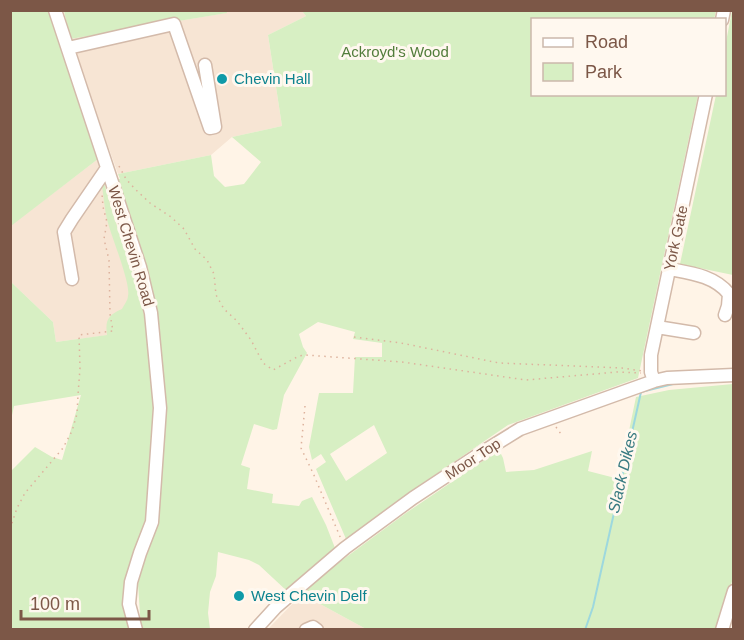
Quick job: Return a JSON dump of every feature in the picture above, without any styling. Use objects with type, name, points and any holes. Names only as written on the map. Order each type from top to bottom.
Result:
[{"type":"street","name":"West Chevin Road","points":[[55,10],[90,112],[103,173],[140,267],[151,313],[160,408],[152,522],[131,582],[129,604],[136,630]]},
{"type":"street","points":[[68,48],[174,24],[210,128],[215,127],[205,65]]},
{"type":"street","name":"York Gate","points":[[652,375],[651,355],[706,96]]},
{"type":"street","points":[[72,279],[64,232],[103,173]]},
{"type":"street","points":[[670,269],[696,274],[723,286],[729,294],[725,315]]},
{"type":"street","points":[[657,327],[694,333]]},
{"type":"street","name":"Moor Top","points":[[255,630],[276,607],[345,548],[414,498],[520,429],[652,375],[667,378],[734,375]]},
{"type":"street","points":[[722,630],[734,591]]},
{"type":"street","points":[[306,630],[313,627],[317,630]]},
{"type":"path","points":[[10,529],[25,493],[63,448],[72,431],[78,404],[79,335],[113,331],[110,314],[109,260],[104,239],[107,222],[102,207],[102,195],[103,173],[120,166],[126,179],[135,189],[184,229],[195,249],[207,260],[214,274],[216,295],[224,309],[237,321],[251,340],[263,363],[273,370],[299,356],[306,355],[402,362],[526,380],[617,372],[652,375]]},
{"type":"path","points":[[354,337],[401,343],[499,363],[622,368],[652,375]]},
{"type":"path","points":[[305,406],[301,448],[345,548]]},
{"type":"shaded area","name":"Chevin Hall","points":[[226,11],[302,11],[306,16],[268,35],[282,126],[232,137],[211,155],[118,174],[70,39],[226,13]]},
{"type":"shaded area","points":[[98,159],[112,211],[140,295],[147,330],[56,342],[53,322],[11,282],[10,226]]},
{"type":"shaded area","points":[[303,589],[309,598],[366,629],[267,630],[298,598]]},
{"type":"green space","points":[[226,10],[227,13],[70,39],[64,11]]},
{"type":"green space","points":[[10,11],[52,11],[98,159],[11,226]]},
{"type":"green space","name":"Ackroyd's Wood","points":[[302,11],[716,11],[714,18],[531,18],[531,96],[698,96],[638,378],[508,425],[346,539],[316,469],[326,462],[321,454],[312,460],[309,447],[319,393],[353,393],[355,357],[382,357],[382,343],[353,339],[355,332],[318,322],[299,334],[307,353],[284,395],[277,429],[273,430],[254,424],[241,465],[250,468],[247,489],[273,494],[272,503],[299,506],[302,501],[312,497],[335,548],[288,592],[259,565],[218,552],[216,576],[210,592],[208,613],[210,629],[141,629],[138,584],[143,561],[156,528],[162,447],[161,361],[156,305],[115,179],[120,179],[118,174],[211,155],[214,176],[225,187],[244,184],[261,162],[232,137],[282,126],[268,35],[306,16]],"holes":[[[374,425],[387,453],[346,481],[330,454]]]},
{"type":"green space","points":[[732,11],[734,11],[733,275],[680,264],[716,96],[726,96],[726,42]]},
{"type":"green space","points":[[103,179],[140,295],[147,330],[157,410],[146,521],[131,565],[130,629],[11,629],[11,471],[35,447],[62,460],[81,395],[14,406],[11,420],[11,282],[53,322],[56,342],[107,335],[108,319],[113,313],[122,309],[128,290],[107,218],[101,181]]},
{"type":"green space","points":[[733,384],[733,578],[718,629],[366,629],[309,598],[303,589],[406,513],[499,450],[506,472],[534,470],[592,451],[588,471],[619,479],[636,397],[669,390]]},
{"type":"waterway","name":"Slack Dikes","points":[[585,630],[593,607],[641,392],[677,383]]},
{"type":"place","name":"Chevin Hall","points":[[222,79]]},
{"type":"place","name":"West Chevin Delf","points":[[239,596]]}]
